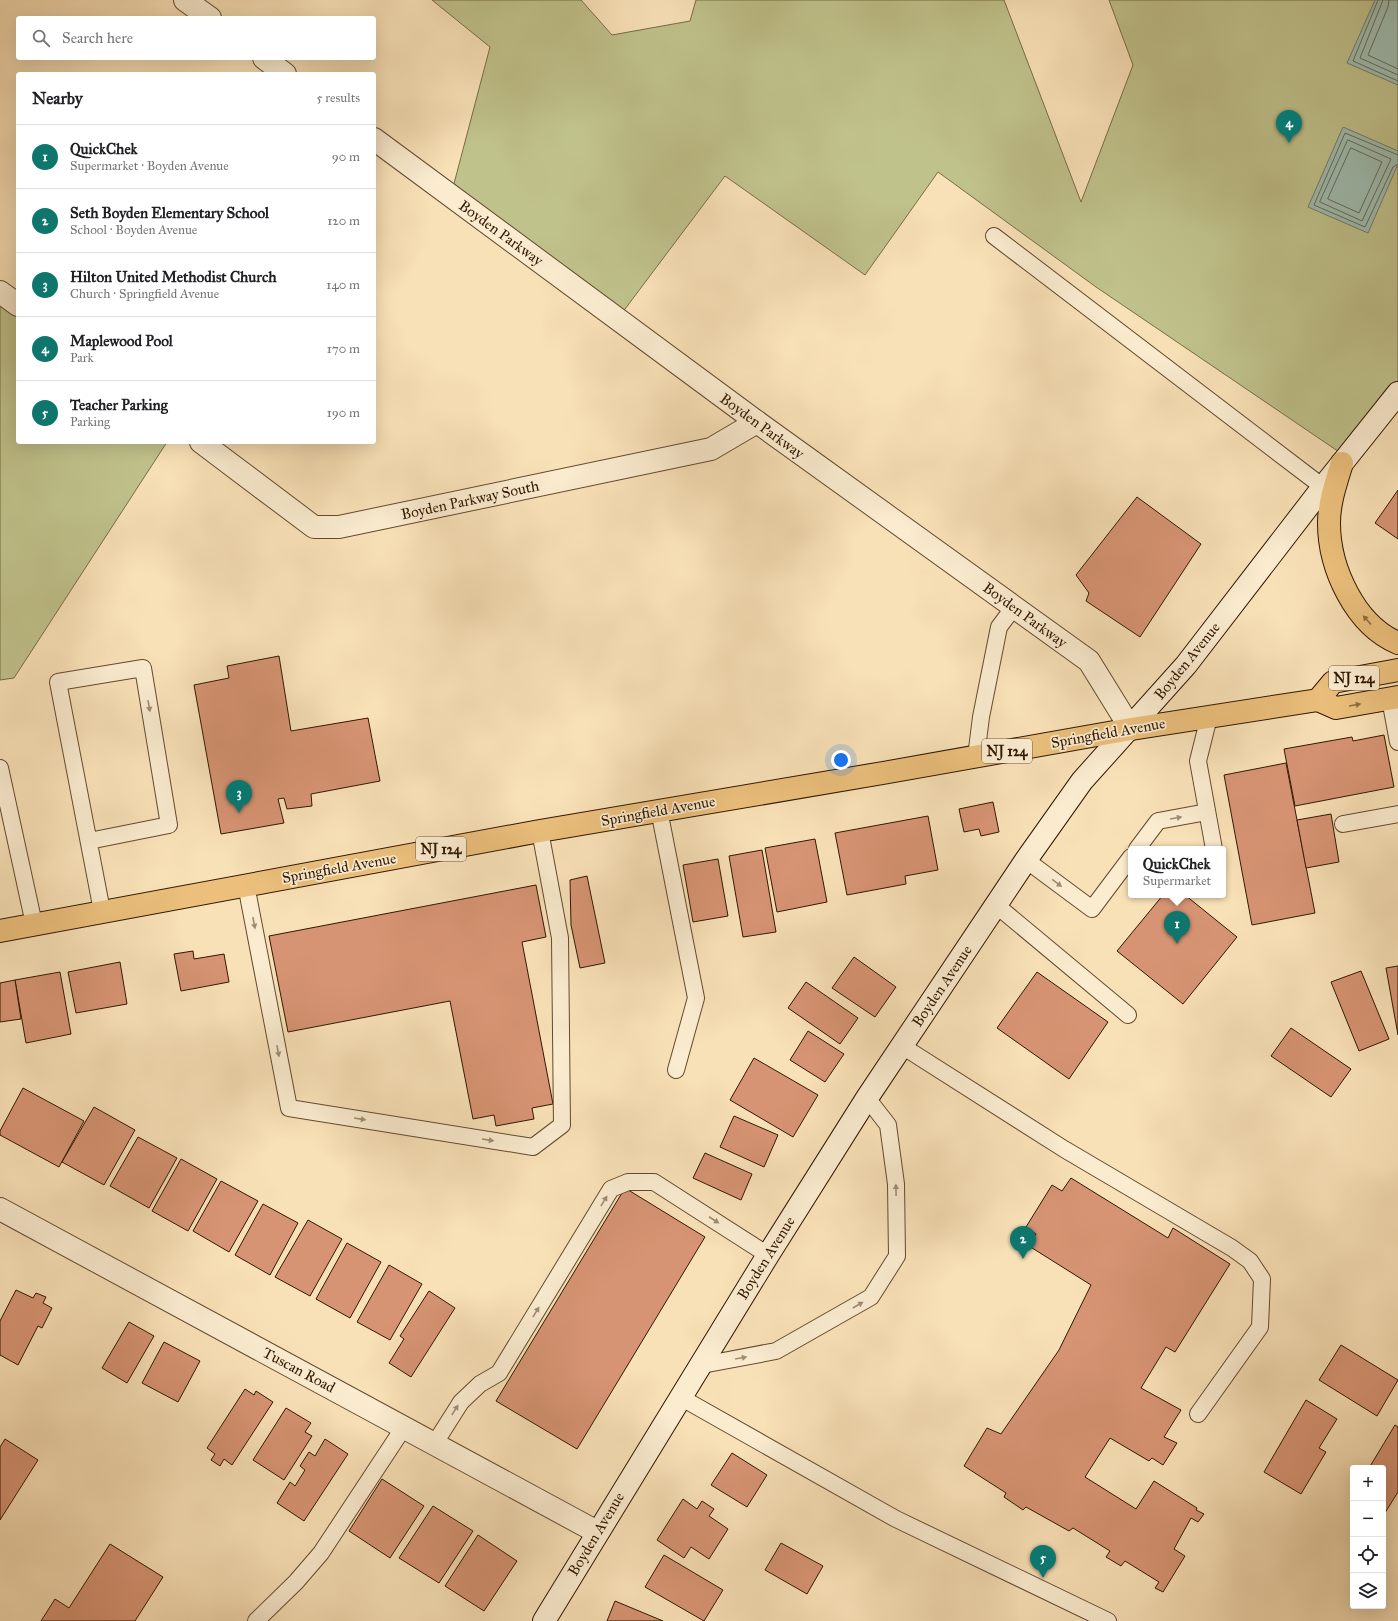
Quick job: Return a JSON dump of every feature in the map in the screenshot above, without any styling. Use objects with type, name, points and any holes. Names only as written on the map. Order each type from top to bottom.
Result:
[{"type":"main road","points":[[1342,463],[1332,493],[1329,524],[1332,554],[1342,582],[1357,609],[1378,631],[1398,643]]},
{"type":"main road","name":"NJ 124","points":[[1394,698],[1336,708],[1318,700],[1333,682],[1398,670]]},
{"type":"main road","name":"Springfield Avenue","points":[[0,931],[102,911],[659,810],[1131,729],[1318,700]]},
{"type":"street","points":[[185,0],[207,16]]},
{"type":"street","points":[[267,60],[282,72]]},
{"type":"street","name":"Boyden Parkway","points":[[376,140],[757,422],[1089,661],[1131,729]]},
{"type":"street","points":[[0,292],[16,304]]},
{"type":"street","name":"Boyden Avenue","points":[[544,1621],[680,1397],[867,1098],[1026,860],[1082,781],[1131,729],[1186,665],[1323,487],[1398,393]]},
{"type":"street","name":"Boyden Parkway South","points":[[204,444],[314,527],[340,527],[711,449],[757,422]]},
{"type":"street","name":"Tuscan Road","points":[[0,1209],[597,1532]]},
{"type":"lane","points":[[994,236],[1323,487]]},
{"type":"lane","points":[[976,756],[981,717],[999,627],[1014,607]]},
{"type":"lane","points":[[89,841],[169,825],[143,668],[58,682],[102,911]]},
{"type":"lane","points":[[1394,698],[1398,742]]},
{"type":"lane","points":[[1209,717],[1198,761],[1213,846]]},
{"type":"lane","points":[[0,768],[34,924]]},
{"type":"lane","points":[[659,810],[696,998],[676,1070]]},
{"type":"lane","points":[[1139,846],[1158,821],[1207,812]]},
{"type":"lane","points":[[1344,824],[1398,814]]},
{"type":"lane","points":[[246,885],[289,1108],[533,1147],[562,1125],[560,938],[540,831]]},
{"type":"lane","points":[[1026,860],[1092,909],[1128,861]]},
{"type":"lane","points":[[996,905],[1128,1015]]},
{"type":"lane","points":[[902,1046],[1064,1149],[1232,1248],[1250,1261],[1262,1279],[1260,1327],[1198,1414]]},
{"type":"lane","points":[[702,1364],[776,1351],[871,1297],[897,1256],[896,1184],[888,1125],[867,1098]]},
{"type":"lane","points":[[435,1443],[461,1402],[480,1384],[499,1373],[611,1189],[628,1182],[654,1182],[768,1255]]},
{"type":"lane","points":[[680,1397],[896,1519],[1108,1621]]},
{"type":"lane","points":[[256,1621],[296,1582],[321,1553],[404,1427]]},
{"type":"green space","points":[[432,0],[581,0],[612,35],[690,21],[696,0],[1004,0],[1081,202],[1133,65],[1109,0],[1398,0],[1398,394],[1348,458],[1096,287],[938,172],[865,275],[725,176],[619,317],[451,195],[490,47]]},
{"type":"green space","points":[[0,291],[16,303],[16,444],[166,444],[14,678],[0,680]]},
{"type":"water","points":[[1375,0],[1398,0],[1398,85],[1347,63]]},
{"type":"water","points":[[1343,127],[1398,151],[1398,164],[1368,233],[1308,207]]},
{"type":"building","points":[[1398,490],[1398,539],[1375,523]]},
{"type":"building","points":[[1137,497],[1201,544],[1140,637],[1086,601],[1089,593],[1076,575]]},
{"type":"building","points":[[279,656],[291,731],[368,718],[380,781],[311,794],[312,806],[287,809],[284,798],[278,799],[284,823],[221,834],[194,685],[229,678],[227,666]]},
{"type":"building","points":[[1384,735],[1394,787],[1295,806],[1284,749],[1352,737],[1353,741]]},
{"type":"building","points":[[1286,763],[1315,913],[1252,925],[1224,775]]},
{"type":"building","points":[[993,802],[999,832],[981,836],[979,829],[964,832],[959,809]]},
{"type":"building","points":[[1331,814],[1339,862],[1306,868],[1297,820]]},
{"type":"building","points":[[928,816],[938,870],[905,876],[906,884],[847,895],[835,833]]},
{"type":"building","points":[[815,839],[827,902],[777,912],[765,848]]},
{"type":"building","points":[[762,850],[776,932],[743,937],[729,856]]},
{"type":"building","points":[[718,859],[728,916],[693,922],[683,865]]},
{"type":"building","points":[[587,876],[605,963],[580,968],[571,925],[570,880]]},
{"type":"building","points":[[536,885],[546,937],[522,942],[553,1104],[532,1108],[534,1119],[496,1126],[494,1115],[473,1119],[450,1001],[288,1032],[269,936]]},
{"type":"building","points":[[1161,898],[1189,898],[1237,937],[1183,1004],[1117,951]]},
{"type":"building","points":[[193,951],[194,959],[224,954],[229,982],[181,991],[174,954]]},
{"type":"building","points":[[854,957],[896,987],[875,1017],[832,988]]},
{"type":"building","points":[[120,962],[127,1004],[76,1013],[68,972]]},
{"type":"building","points":[[1398,966],[1398,1035],[1386,968]]},
{"type":"building","points":[[1361,971],[1389,1039],[1359,1051],[1331,982]]},
{"type":"building","points":[[60,972],[71,1034],[26,1043],[15,980]]},
{"type":"building","points":[[1037,972],[1108,1022],[1069,1079],[997,1028]]},
{"type":"building","points":[[15,980],[21,1019],[0,1022],[0,983]]},
{"type":"building","points":[[806,982],[858,1018],[840,1044],[788,1008]]},
{"type":"building","points":[[1291,1028],[1351,1069],[1331,1097],[1271,1056]]},
{"type":"building","points":[[808,1031],[844,1054],[825,1082],[790,1060]]},
{"type":"building","points":[[754,1058],[818,1095],[793,1137],[730,1100]]},
{"type":"building","points":[[23,1088],[84,1121],[59,1167],[0,1135],[0,1131]]},
{"type":"building","points":[[94,1107],[135,1130],[104,1185],[62,1162]]},
{"type":"building","points":[[734,1116],[778,1135],[764,1167],[720,1147]]},
{"type":"building","points":[[138,1137],[177,1158],[149,1208],[110,1186]]},
{"type":"building","points":[[705,1153],[752,1174],[741,1200],[693,1178]]},
{"type":"building","points":[[181,1159],[217,1179],[188,1231],[152,1211]]},
{"type":"building","points":[[1071,1178],[1168,1238],[1173,1228],[1230,1264],[1175,1352],[1166,1347],[1141,1388],[1181,1410],[1164,1437],[1177,1443],[1163,1465],[1152,1458],[1149,1461],[1110,1438],[1085,1477],[1136,1509],[1154,1481],[1204,1514],[1198,1522],[1191,1518],[1174,1549],[1185,1556],[1163,1592],[1155,1588],[1159,1582],[1125,1561],[1121,1566],[1106,1557],[1110,1551],[1073,1528],[1069,1531],[1026,1507],[1023,1510],[1004,1497],[1006,1493],[964,1466],[987,1428],[1001,1434],[1059,1350],[1091,1285],[1029,1246],[1036,1234],[1026,1227],[1052,1185],[1062,1191]]},
{"type":"building","points":[[221,1181],[258,1201],[229,1252],[193,1231]]},
{"type":"building","points":[[625,1188],[705,1237],[577,1449],[496,1401]]},
{"type":"building","points":[[263,1204],[298,1223],[270,1275],[235,1255]]},
{"type":"building","points":[[308,1220],[342,1239],[310,1296],[275,1277]]},
{"type":"building","points":[[347,1243],[381,1262],[350,1318],[316,1299]]},
{"type":"building","points":[[389,1265],[422,1284],[390,1340],[357,1322]]},
{"type":"building","points":[[16,1290],[33,1298],[36,1293],[46,1297],[43,1303],[52,1308],[42,1328],[38,1326],[18,1365],[0,1355],[0,1321]]},
{"type":"building","points":[[429,1291],[455,1308],[411,1377],[389,1363],[404,1339],[400,1336]]},
{"type":"building","points":[[129,1322],[154,1336],[127,1383],[102,1368]]},
{"type":"building","points":[[164,1342],[200,1361],[178,1402],[142,1383]]},
{"type":"building","points":[[1341,1345],[1398,1380],[1377,1416],[1319,1380]]},
{"type":"building","points":[[245,1389],[254,1395],[256,1391],[273,1402],[232,1465],[224,1459],[220,1466],[211,1460],[215,1454],[207,1448]]},
{"type":"building","points":[[1306,1400],[1337,1419],[1319,1448],[1326,1452],[1301,1494],[1264,1472]]},
{"type":"building","points":[[286,1408],[311,1423],[305,1432],[312,1436],[284,1480],[253,1460]]},
{"type":"building","points":[[1395,1425],[1398,1427],[1398,1492],[1386,1511],[1386,1465],[1371,1465]]},
{"type":"building","points":[[5,1439],[38,1460],[0,1520],[0,1447]]},
{"type":"building","points":[[325,1439],[348,1454],[304,1521],[277,1503],[290,1482],[295,1486],[305,1470],[300,1466],[309,1452],[315,1456]]},
{"type":"building","points":[[732,1453],[767,1475],[747,1507],[711,1485]]},
{"type":"building","points":[[382,1479],[424,1506],[390,1558],[349,1531]]},
{"type":"building","points":[[683,1499],[697,1509],[702,1501],[714,1509],[709,1516],[728,1529],[709,1559],[691,1547],[684,1558],[657,1540]]},
{"type":"building","points":[[433,1506],[473,1531],[439,1583],[399,1558]]},
{"type":"building","points":[[478,1535],[517,1561],[484,1611],[445,1586]]},
{"type":"building","points":[[781,1543],[823,1566],[807,1594],[765,1570]]},
{"type":"building","points":[[110,1544],[163,1577],[135,1621],[41,1621],[55,1599],[69,1608]]},
{"type":"building","points":[[664,1555],[723,1590],[704,1621],[645,1587]]},
{"type":"building","points":[[615,1601],[663,1621],[607,1621]]},
{"type":"place","name":"Maplewood Pool","points":[[1289,143]]},
{"type":"place","name":"Hilton United Methodist Church","points":[[239,813]]},
{"type":"place","name":"QuickChek","points":[[1177,944]]},
{"type":"place","name":"Seth Boyden Elementary School","points":[[1023,1259]]},
{"type":"place","name":"Teacher Parking","points":[[1043,1578]]}]
